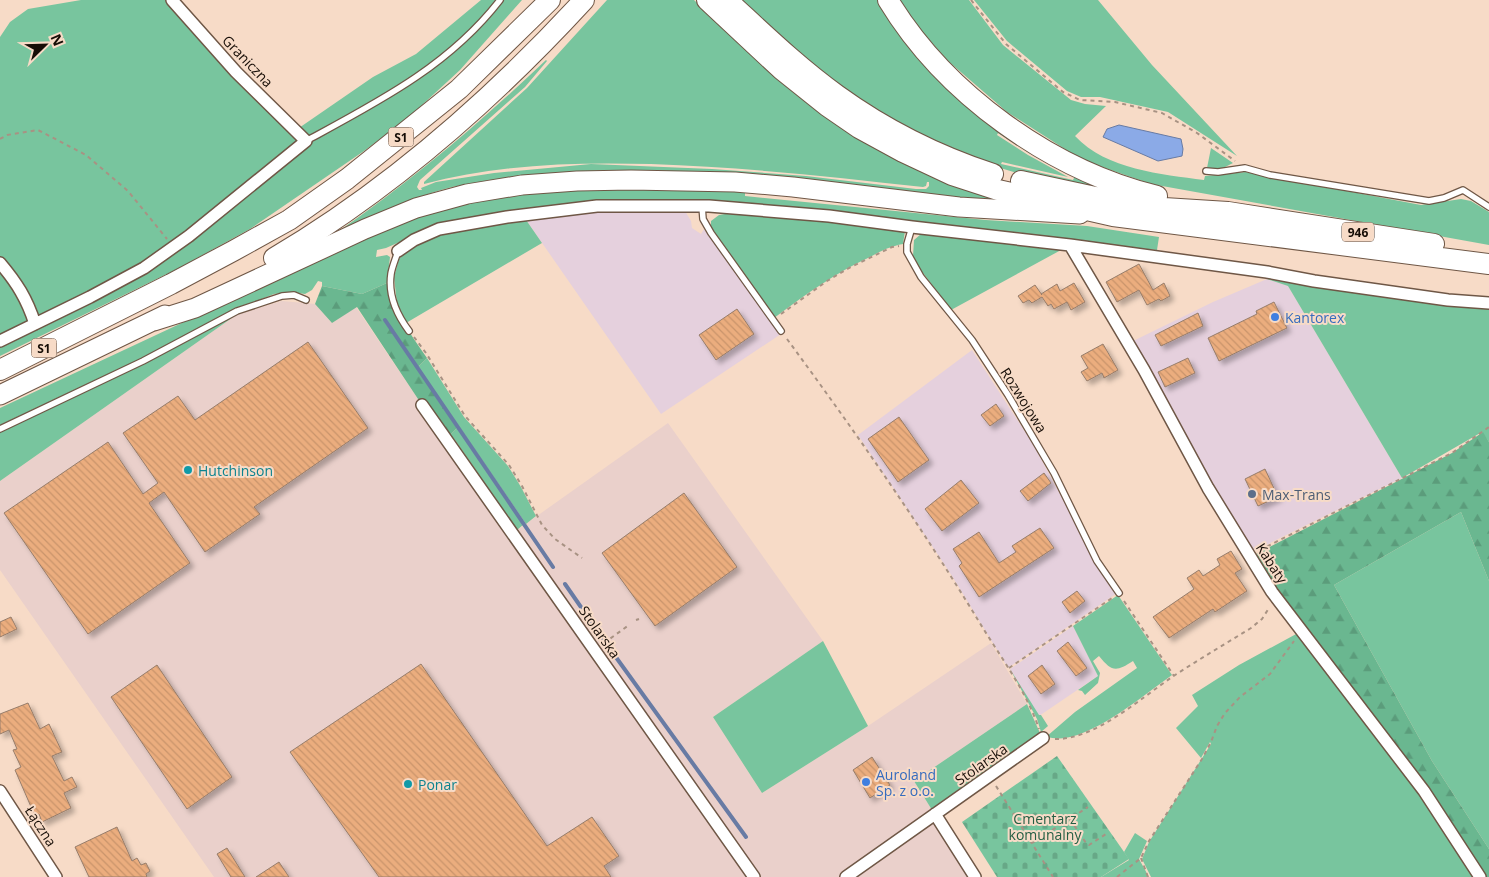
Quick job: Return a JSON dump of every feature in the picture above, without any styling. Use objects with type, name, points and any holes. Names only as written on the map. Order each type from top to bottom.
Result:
[{"type":"highway","name":"S1","points":[[0,370],[186,276],[288,220],[347,179],[459,89],[550,0]]},
{"type":"highway","name":"S1","points":[[0,395],[154,321],[274,258],[306,239],[361,200],[462,120],[533,54],[584,0]]},
{"type":"highway","points":[[707,0],[782,70],[821,101],[859,128],[903,152],[952,175],[998,190],[1113,216]]},
{"type":"highway","points":[[727,0],[792,59],[837,95],[896,131],[956,162],[1001,177],[1058,190],[1164,208],[1228,212]]},
{"type":"highway","points":[[888,0],[904,24],[957,84],[996,118],[1053,155],[1112,182],[1154,196],[1228,212]]},
{"type":"highway","points":[[154,321],[195,308],[365,229],[416,208],[467,194],[522,185],[577,180],[735,182],[959,207],[1113,216]]},
{"type":"highway","name":"946","points":[[1228,212],[1489,253]]},
{"type":"highway","name":"946","points":[[1113,216],[1489,264]]},
{"type":"street","name":"Graniczna","points":[[172,0],[236,72],[306,141]]},
{"type":"street","points":[[0,341],[90,298],[144,268],[189,236],[306,141]]},
{"type":"street","points":[[398,251],[414,240],[439,229],[507,217],[597,206],[702,206],[828,216],[1070,245],[1429,297],[1489,303]]},
{"type":"street","name":"Kabaty","points":[[1070,245],[1153,386],[1208,488],[1274,594],[1424,791],[1480,877]]},
{"type":"street","points":[[0,263],[22,291],[30,306],[35,324]]},
{"type":"street","name":"Stolarska","points":[[422,405],[754,877]]},
{"type":"street","name":"Stolarska","points":[[846,877],[1043,738]]},
{"type":"street","name":"Łączna","points":[[0,791],[56,877]]},
{"type":"street","points":[[936,814],[975,877]]},
{"type":"lane","points":[[306,141],[389,96],[428,70],[465,38],[500,0]]},
{"type":"lane","points":[[1206,171],[1218,172],[1245,168],[1270,175],[1429,201],[1444,198],[1463,190],[1489,207]]},
{"type":"lane","points":[[702,206],[703,219],[711,233],[781,331]]},
{"type":"lane","points":[[907,246],[912,227]]},
{"type":"lane","name":"Rozwojowa","points":[[907,246],[907,252],[921,277],[972,340],[1008,395],[1054,473],[1097,560],[1119,593]]},
{"type":"lane","points":[[398,251],[391,274],[392,298],[400,320],[409,331]]},
{"type":"lane","points":[[0,428],[143,361],[237,311],[282,296],[294,295],[306,300]]},
{"type":"path","points":[[971,0],[1006,44],[1063,92],[1080,100],[1115,102],[1162,112],[1197,133],[1245,168]]},
{"type":"path","points":[[0,138],[38,130],[86,155],[128,191],[173,246]]},
{"type":"path","points":[[773,320],[827,281],[849,268],[892,247],[907,246]]},
{"type":"path","points":[[409,331],[426,353],[465,416],[513,472],[542,525],[555,539],[582,558]]},
{"type":"path","points":[[781,331],[847,421],[944,565],[1008,669],[1031,710],[1043,738],[1066,739],[1086,733],[1111,719],[1174,676],[1251,628],[1262,619],[1269,608],[1274,594]]},
{"type":"path","points":[[1249,555],[1452,453],[1489,427]]},
{"type":"path","points":[[1008,669],[1119,593],[1174,676]]},
{"type":"path","points":[[603,644],[629,625]]},
{"type":"path","points":[[1117,877],[1141,858],[1149,842],[1202,759],[1225,713],[1240,697],[1270,674],[1301,631]]},
{"type":"path","points":[[990,776],[1053,877]]},
{"type":"path","points":[[1032,843],[1088,807]]},
{"type":"path","points":[[1070,819],[1089,845],[1106,834]]},
{"type":"path","points":[[1141,858],[1148,877]]},
{"type":"shaded area","points":[[597,207],[685,211],[691,221],[692,228],[701,234],[704,229],[781,334],[661,414],[524,217]]},
{"type":"shaded area","points":[[1267,279],[1288,286],[1402,478],[1252,552],[1129,343],[1213,302]]},
{"type":"shaded area","points":[[282,301],[315,304],[332,323],[356,307],[422,405],[513,533],[668,423],[823,641],[713,717],[762,793],[868,726],[991,643],[1027,704],[914,781],[932,810],[842,877],[214,877],[0,570],[0,481],[236,315]]},
{"type":"shaded area","points":[[972,350],[1033,444],[1097,563],[1117,593],[1008,668],[952,576],[858,435]]},
{"type":"shaded area","points":[[1073,626],[1098,676],[1039,716],[1010,669]]},
{"type":"shaded area","points":[[937,821],[973,877],[857,877]]},
{"type":"green space","points":[[81,0],[172,0],[296,130],[373,77],[416,54],[481,0],[522,0],[460,70],[408,118],[364,151],[250,229],[179,268],[0,356],[0,37],[10,22],[28,9]]},
{"type":"green space","points":[[607,0],[694,0],[711,16],[998,199],[998,201],[766,177],[650,170],[592,171],[513,177],[452,187],[409,201],[339,231],[446,150],[546,60],[525,87],[420,180],[417,187],[419,190],[436,182],[494,173],[591,164],[712,169],[806,176],[916,189],[926,189],[929,186],[929,182],[923,187],[753,170],[622,163],[565,164],[508,168],[452,177],[424,184],[527,88]]},
{"type":"green space","points":[[738,0],[882,0],[934,68],[1121,193],[1024,175],[980,162],[948,149],[848,95]],"holes":[[[998,133],[1029,153],[1075,176],[1073,180],[1001,164],[1002,162],[1068,177],[1028,155],[997,135]]]},
{"type":"green space","points":[[899,0],[969,0],[1003,45],[1071,100],[1085,104],[1106,106],[1075,136],[1088,147],[1119,163],[1153,172],[1204,180],[1205,176],[1246,172],[1421,205],[1461,199],[1471,201],[1489,212],[1489,245],[1151,184],[1082,160],[1007,112],[948,61],[916,25]]},
{"type":"green space","points":[[974,0],[1098,0],[1152,65],[1237,156],[1168,112],[1100,97],[1081,97],[1067,91],[1007,41]]},
{"type":"green space","points":[[1211,148],[1233,163],[1219,170],[1207,168]]},
{"type":"green space","points":[[595,185],[745,190],[745,196],[986,220],[1087,226],[1159,237],[1157,250],[1071,241],[1017,232],[1000,236],[684,201],[431,228],[386,248],[377,250],[376,257],[387,255],[390,257],[387,283],[362,294],[322,286],[322,282],[318,281],[312,290],[305,294],[291,292],[274,294],[226,313],[142,358],[0,425],[0,408],[417,213],[465,200]]},
{"type":"green space","points":[[719,215],[798,216],[905,231],[903,244],[882,251],[832,277],[774,318],[711,230],[711,221]]},
{"type":"green space","points":[[524,217],[542,243],[406,323],[397,304],[394,277],[399,259],[408,249],[440,230]]},
{"type":"green space","points":[[921,234],[1061,250],[951,310],[920,269],[913,256],[914,240]]},
{"type":"green space","points":[[1267,272],[1489,303],[1489,442],[1482,432],[1402,478],[1288,286],[1267,279]]},
{"type":"green space","points":[[387,283],[398,313],[427,358],[418,367],[384,319],[457,428],[450,435],[424,399],[420,402],[357,307],[332,323],[315,304],[322,286],[362,294]]},
{"type":"green space","points":[[236,315],[0,481],[0,431],[138,366]]},
{"type":"green space","points":[[427,358],[464,417],[508,466],[521,487],[536,516],[526,524],[418,367]]},
{"type":"green space","points":[[457,428],[523,525],[517,530],[450,435]]},
{"type":"green space","points":[[1483,432],[1489,442],[1489,581],[1461,512],[1334,585],[1432,761],[1489,849],[1489,877],[1480,877],[1275,591],[1254,556],[1452,453]]},
{"type":"green space","points":[[1461,512],[1489,581],[1489,849],[1432,761],[1334,585]]},
{"type":"green space","points":[[1118,595],[1172,675],[1121,712],[1092,729],[1065,738],[1046,737],[1075,712],[1137,668],[1133,661],[1114,669],[1107,665],[1099,656],[1093,661],[1100,673],[1098,683],[1085,695],[1082,691],[1078,690],[1098,676],[1073,626]]},
{"type":"green space","points":[[1298,633],[1394,751],[1480,877],[1151,877],[1142,859],[1149,842],[1211,744],[1210,742],[1201,758],[1176,728],[1198,706],[1192,695],[1239,665]]},
{"type":"green space","points":[[823,641],[868,726],[762,793],[713,717]]},
{"type":"green space","points":[[1010,669],[1048,726],[1041,732],[1037,719]]},
{"type":"green space","points":[[1027,704],[1040,733],[932,810],[914,781]]},
{"type":"green space","name":"Cmentarz komunalny","points":[[1057,756],[1129,859],[1101,877],[997,877],[962,822]]},
{"type":"green space","points":[[1135,833],[1147,841],[1139,859],[1149,877],[1101,877],[1129,860],[1124,852]]},
{"type":"water","points":[[1119,125],[1181,139],[1182,156],[1158,161],[1103,137],[1107,129]]},
{"type":"building","points":[[1139,264],[1153,290],[1164,283],[1170,296],[1147,305],[1139,290],[1117,302],[1106,282]]},
{"type":"building","points":[[1074,283],[1085,302],[1071,310],[1067,302],[1054,309],[1051,304],[1048,306],[1042,297],[1032,303],[1029,300],[1023,303],[1018,296],[1035,285],[1041,294],[1057,284],[1060,291]]},
{"type":"building","points":[[1274,302],[1287,328],[1219,361],[1208,338],[1257,314],[1256,311]]},
{"type":"building","points":[[737,309],[754,334],[716,360],[699,335]]},
{"type":"building","points":[[1198,313],[1203,326],[1161,346],[1155,335]]},
{"type":"building","points":[[308,342],[368,428],[254,507],[260,514],[205,552],[164,492],[149,503],[190,563],[88,634],[4,513],[108,442],[143,494],[158,483],[123,433],[178,396],[195,420]]},
{"type":"building","points":[[1103,344],[1118,370],[1104,378],[1102,373],[1087,381],[1081,372],[1088,368],[1081,356]]},
{"type":"building","points":[[1188,358],[1195,373],[1165,387],[1158,372]]},
{"type":"building","points":[[996,404],[1004,416],[990,426],[981,415]]},
{"type":"building","points":[[899,417],[929,460],[898,482],[868,439]]},
{"type":"building","points":[[1265,469],[1278,497],[1258,506],[1245,479]]},
{"type":"building","points":[[1044,473],[1051,483],[1028,501],[1020,491]]},
{"type":"building","points":[[961,480],[979,503],[942,531],[925,509]]},
{"type":"building","points":[[684,493],[737,567],[655,626],[602,553]]},
{"type":"building","points":[[1040,528],[1054,548],[979,597],[959,566],[962,563],[953,549],[979,532],[999,563],[1016,552],[1012,546]]},
{"type":"building","points":[[1231,551],[1242,569],[1235,573],[1247,591],[1215,612],[1213,609],[1169,638],[1153,617],[1194,589],[1187,578],[1199,570],[1203,576],[1220,565],[1217,559]]},
{"type":"building","points":[[1077,591],[1085,601],[1070,613],[1062,602]]},
{"type":"building","points":[[11,617],[17,629],[0,637],[0,622]]},
{"type":"building","points":[[1068,642],[1087,668],[1076,676],[1057,651]]},
{"type":"building","name":"Ponar","points":[[421,664],[547,846],[592,817],[619,856],[604,866],[611,877],[379,877],[290,752]]},
{"type":"building","points":[[157,665],[232,777],[187,809],[111,697]]},
{"type":"building","points":[[1042,665],[1055,684],[1041,694],[1028,676]]},
{"type":"building","points":[[28,703],[40,729],[49,724],[62,752],[52,756],[64,781],[72,777],[77,787],[64,793],[71,808],[42,822],[39,814],[35,816],[15,770],[21,767],[13,750],[17,749],[9,730],[0,734],[0,714]]},
{"type":"building","points":[[872,757],[890,785],[870,798],[853,770]]},
{"type":"building","points":[[117,827],[132,861],[137,858],[141,865],[146,863],[150,871],[146,874],[147,877],[89,877],[75,847]]},
{"type":"building","points":[[227,848],[245,877],[231,877],[217,854]]},
{"type":"building","points":[[279,862],[289,877],[256,877]]},
{"type":"waterway","points":[[385,320],[553,567]]},
{"type":"waterway","points":[[565,584],[603,639]]},
{"type":"waterway","points":[[610,649],[746,837]]},
{"type":"place","name":"Kantorex","points":[[1275,317]]},
{"type":"place","name":"Hutchinson","points":[[188,470]]},
{"type":"place","name":"Max-Trans","points":[[1252,494]]},
{"type":"place","name":"Auroland Sp. z o.o.","points":[[866,782]]},
{"type":"place","name":"Ponar","points":[[408,784]]}]
